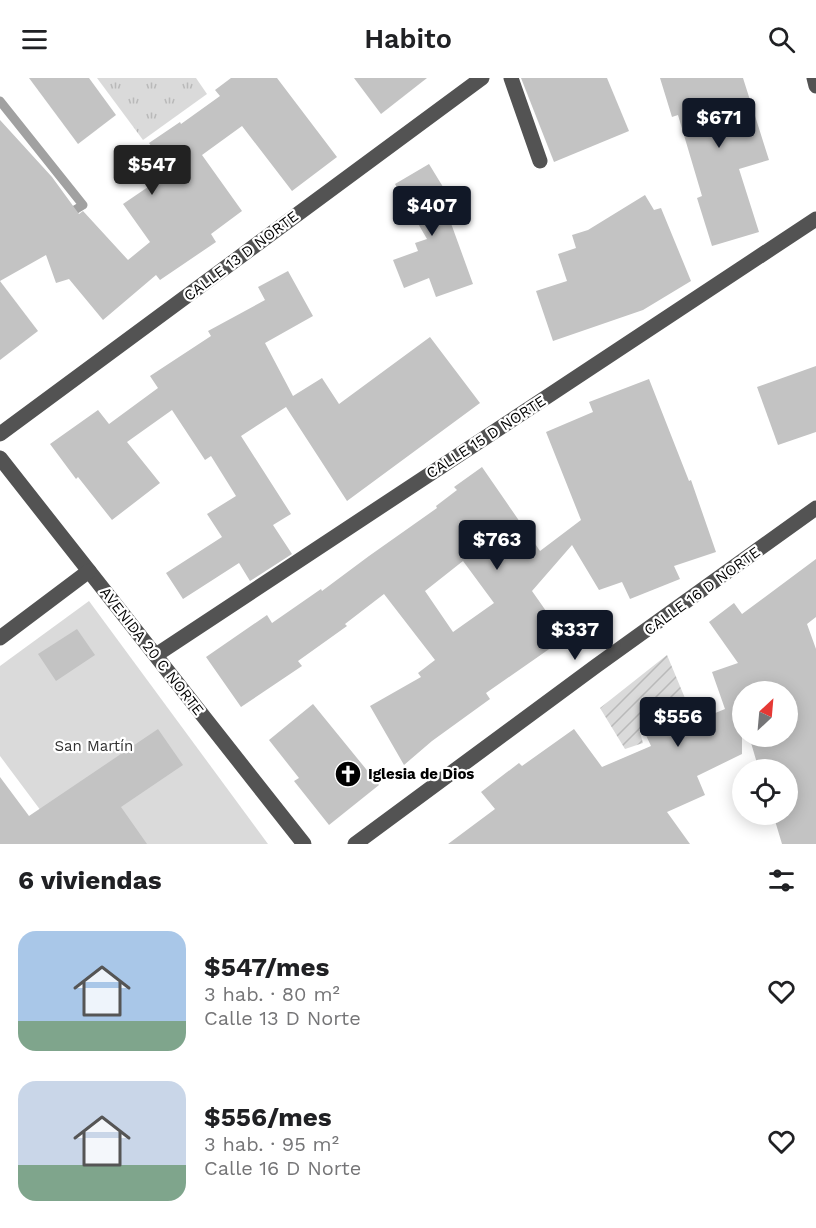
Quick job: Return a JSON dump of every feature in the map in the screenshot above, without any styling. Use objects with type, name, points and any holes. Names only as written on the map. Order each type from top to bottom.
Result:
[{"type":"street","name":"CALLE 13 D NORTE","points":[[0,434],[482,78]]},
{"type":"street","points":[[511,78],[540,161]]},
{"type":"street","points":[[814,78],[816,86]]},
{"type":"street","name":"CALLE 15 D NORTE","points":[[156,655],[816,219]]},
{"type":"street","name":"AVENIDA 20 C NORTE","points":[[0,458],[304,844]]},
{"type":"street","name":"CALLE 16 D NORTE","points":[[355,844],[596,666],[816,508]]},
{"type":"street","points":[[0,639],[89,571]]},
{"type":"green space","points":[[97,78],[196,78],[207,94],[143,140]]},
{"type":"green space","name":"San Martín","points":[[89,601],[268,844],[77,844],[53,827],[0,756],[0,666]]},
{"type":"green space","points":[[667,655],[692,715],[682,721],[678,713],[639,729],[643,743],[625,749],[600,708]]},
{"type":"building","points":[[29,78],[89,78],[116,115],[78,144]]},
{"type":"building","points":[[231,78],[277,78],[337,157],[292,191],[242,126],[202,155],[242,211],[211,234],[216,242],[160,280],[156,275],[103,320],[69,279],[56,283],[46,255],[0,281],[0,120],[52,177],[79,214],[83,211],[128,260],[150,242],[123,204],[170,172],[149,143],[180,122],[181,124],[220,96],[215,90]]},
{"type":"building","points":[[354,78],[427,78],[381,114]]},
{"type":"building","points":[[521,78],[607,78],[629,131],[554,162]]},
{"type":"building","points":[[660,78],[743,78],[769,160],[739,169],[759,232],[712,246],[697,198],[702,196],[678,115],[672,117]]},
{"type":"building","points":[[429,164],[451,200],[444,204],[473,284],[436,297],[429,278],[404,288],[393,260],[418,251],[415,243],[427,239],[395,184]]},
{"type":"building","points":[[645,195],[654,210],[661,208],[691,281],[643,310],[553,341],[536,291],[567,281],[558,254],[576,248],[572,235],[588,230]]},
{"type":"building","points":[[288,271],[313,316],[265,343],[293,396],[322,378],[339,404],[430,337],[480,403],[347,501],[286,407],[241,436],[291,514],[273,525],[292,554],[250,581],[239,563],[183,599],[166,573],[222,537],[207,514],[236,496],[211,456],[205,460],[172,410],[127,442],[160,483],[112,520],[78,477],[76,479],[50,444],[98,410],[109,424],[158,388],[150,376],[211,336],[208,331],[265,300],[258,287]]},
{"type":"building","points":[[0,281],[38,331],[0,360]]},
{"type":"building","points":[[816,366],[816,432],[778,445],[757,387]]},
{"type":"building","points":[[649,379],[689,481],[691,480],[716,552],[674,566],[680,579],[630,599],[622,582],[599,590],[572,545],[532,591],[565,638],[486,693],[490,699],[432,741],[404,765],[370,706],[421,677],[418,673],[435,660],[384,594],[345,624],[347,626],[298,661],[302,666],[241,707],[206,657],[267,615],[272,623],[321,589],[322,591],[437,508],[436,506],[457,490],[454,487],[482,467],[540,551],[581,520],[546,432],[593,412],[589,402]],"holes":[[[463,561],[494,603],[453,632],[425,591]]]},
{"type":"building","points":[[816,559],[816,617],[807,624],[816,649],[816,844],[782,844],[776,825],[798,825],[798,759],[756,759],[752,747],[798,747],[798,681],[732,681],[732,747],[742,747],[742,754],[697,776],[705,795],[667,812],[690,844],[448,844],[495,809],[481,792],[519,763],[522,766],[574,729],[602,767],[651,746],[644,731],[676,716],[681,727],[725,709],[712,672],[738,663],[709,622],[734,603],[742,614]]},
{"type":"building","points":[[77,629],[95,655],[56,681],[38,654]]},
{"type":"building","points":[[313,704],[379,785],[329,825],[294,781],[299,778],[269,740]]},
{"type":"building","points":[[158,729],[183,765],[121,807],[147,844],[0,844],[0,777],[29,816]]},
{"type":"waterway","points":[[0,101],[83,205],[65,216]]},
{"type":"place","name":"Iglesia de Dios","points":[[348,774]]}]
